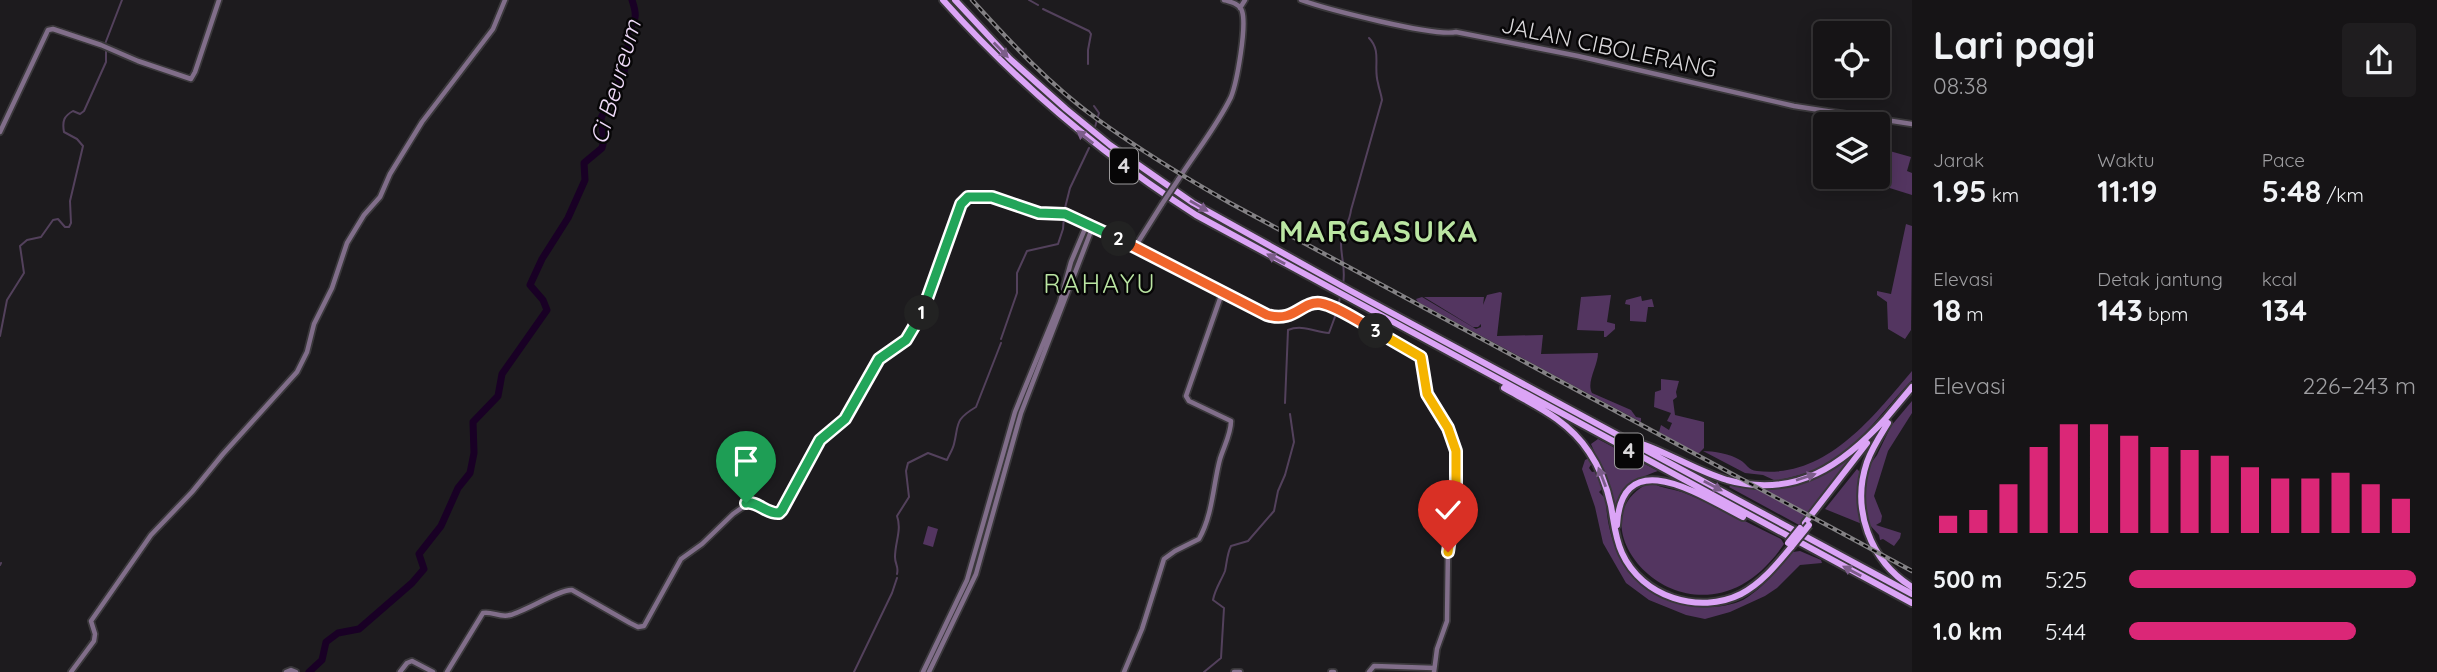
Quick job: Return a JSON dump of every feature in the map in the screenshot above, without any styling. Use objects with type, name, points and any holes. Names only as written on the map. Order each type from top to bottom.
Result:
[{"type":"highway","name":"4","points":[[943,0],[1004,65],[1062,118],[1108,154],[1196,215],[1337,288]]},
{"type":"highway","name":"4","points":[[955,0],[1024,72],[1110,145],[1193,203],[1459,359],[1912,603]]},
{"type":"highway","name":"4","points":[[1349,295],[1625,439],[1912,594]]},
{"type":"highway","points":[[1459,359],[1470,369],[1553,415],[1579,438],[1600,471],[1611,504],[1614,529],[1621,552],[1633,570],[1658,591],[1694,603],[1730,598],[1753,587],[1764,578],[1912,387]]},
{"type":"highway","points":[[1625,439],[1725,479],[1769,484],[1802,478],[1827,469],[1861,446],[1912,393]]},
{"type":"highway","points":[[1887,420],[1866,464],[1861,492],[1863,515],[1877,553],[1897,576],[1912,587]]},
{"type":"highway","points":[[1768,526],[1675,483],[1652,478],[1638,483],[1625,495],[1617,525],[1625,555],[1642,576],[1671,595],[1696,601],[1728,597],[1751,585],[1790,545]]},
{"type":"street","points":[[0,132],[48,30],[53,29],[101,45],[191,79],[219,0]]},
{"type":"street","points":[[71,672],[94,641],[91,621],[151,535],[297,372],[307,352],[314,324],[332,288],[347,243],[365,214],[380,197],[390,174],[422,122],[493,29],[505,0]]},
{"type":"street","points":[[1224,0],[1240,8]]},
{"type":"street","points":[[1135,247],[1225,107],[1236,83],[1243,28],[1240,8],[1245,0]]},
{"type":"street","name":"JALAN CIBOLERANG","points":[[1301,0],[1426,30],[1447,34],[1456,32],[1578,56],[1794,106],[1912,124]]},
{"type":"street","points":[[447,672],[483,613],[488,611],[503,616],[509,615],[565,590],[573,591],[638,627],[644,626],[679,561],[702,544],[733,514],[750,502],[773,513],[779,513],[820,440],[850,413],[881,357],[902,343],[914,329],[926,304],[964,199],[973,196],[992,197],[1039,213],[1064,214],[1267,315],[1285,317],[1316,303],[1337,311],[1421,357],[1427,394],[1448,428],[1456,451],[1456,498],[1448,547],[1447,621],[1437,649],[1434,670],[1374,666],[1369,672]]},
{"type":"street","points":[[929,672],[976,574],[1021,413],[1090,225]]},
{"type":"street","points":[[1124,672],[1138,641],[1164,559],[1199,539],[1214,493],[1220,459],[1231,423],[1227,418],[1189,401],[1186,396],[1222,293]]},
{"type":"street","points":[[923,672],[967,580],[1015,412],[1037,365]]},
{"type":"street","points":[[400,672],[407,663],[415,661],[433,672]]},
{"type":"street","points":[[286,672],[296,672]]},
{"type":"street","points":[[1234,672],[1240,672]]},
{"type":"shaded area","points":[[1890,151],[1911,157],[1907,171],[1912,173],[1912,195],[1890,188]]},
{"type":"shaded area","points":[[1906,224],[1912,226],[1911,330],[1905,339],[1888,329],[1887,302],[1877,295],[1877,291],[1891,294]]},
{"type":"shaded area","points":[[1500,292],[1497,336],[1543,335],[1541,354],[1598,353],[1590,384],[1592,393],[1631,410],[1636,417],[1641,418],[1641,422],[1416,299],[1422,297],[1476,329],[1481,327],[1481,324],[1473,327],[1424,297],[1484,297],[1483,305],[1487,295]]},
{"type":"shaded area","points":[[1611,295],[1607,322],[1615,324],[1615,329],[1606,337],[1604,331],[1577,330],[1581,297]]},
{"type":"shaded area","points":[[1641,296],[1642,301],[1652,299],[1654,307],[1648,307],[1646,322],[1630,321],[1630,305],[1625,304],[1626,300]]},
{"type":"shaded area","points":[[1912,371],[1912,380],[1849,448],[1837,458],[1811,471],[1776,481],[1763,475],[1745,473],[1703,451],[1732,456],[1757,471],[1782,471],[1805,465],[1845,442],[1881,408]]},
{"type":"shaded area","points":[[1661,379],[1679,381],[1677,397],[1673,400],[1675,415],[1704,422],[1704,448],[1698,454],[1659,432],[1661,425],[1669,430],[1672,423],[1667,421],[1671,413],[1654,407],[1655,392],[1661,390]]},
{"type":"shaded area","points":[[1912,401],[1912,413],[1888,451],[1874,496],[1882,516],[1881,522],[1876,525],[1901,533],[1894,546],[1883,539],[1880,540],[1868,523],[1864,501],[1869,466],[1891,426]]},
{"type":"shaded area","points":[[1598,439],[1658,471],[1631,485],[1622,496],[1616,511],[1591,444]]},
{"type":"shaded area","points":[[1855,455],[1799,525],[1729,487],[1732,484],[1768,486],[1820,474]]},
{"type":"shaded area","points":[[1589,458],[1592,463],[1589,468],[1592,472],[1597,471],[1602,489],[1599,492],[1606,499],[1612,538],[1619,556],[1629,572],[1657,595],[1675,603],[1726,606],[1743,600],[1757,590],[1793,552],[1800,551],[1821,560],[1822,563],[1800,565],[1765,596],[1730,612],[1705,619],[1686,615],[1649,600],[1626,583],[1603,543],[1595,507],[1582,469],[1585,460]]},
{"type":"shaded area","points":[[1857,469],[1863,475],[1860,509],[1862,524],[1825,509]]},
{"type":"shaded area","points":[[1651,482],[1711,504],[1781,539],[1784,544],[1750,580],[1714,594],[1680,591],[1651,576],[1631,553],[1622,527],[1627,502]]},
{"type":"shaded area","points":[[928,526],[938,529],[933,547],[923,544]]},
{"type":"waterway","points":[[105,44],[122,0]]},
{"type":"waterway","name":"Ci Beureum","points":[[309,672],[322,660],[326,642],[338,633],[359,629],[412,583],[424,569],[419,554],[441,526],[458,488],[470,473],[474,453],[473,422],[498,396],[502,374],[547,310],[543,300],[530,285],[542,259],[568,218],[585,180],[584,163],[602,148],[604,140],[601,118],[624,72],[628,54],[628,30],[635,16],[632,0]]},
{"type":"waterway","points":[[1029,0],[1038,5]]},
{"type":"waterway","points":[[1043,9],[1089,31],[1088,64]]},
{"type":"waterway","points":[[1343,284],[1341,239],[1382,100],[1375,48],[1369,38]]},
{"type":"waterway","points":[[0,336],[7,300],[24,273],[20,246],[27,240],[41,237],[53,220],[58,219],[65,227],[69,227],[71,223],[70,201],[83,146],[64,132],[64,122],[73,111],[80,114],[84,111],[106,62],[106,50]]},
{"type":"waterway","points":[[1094,106],[1099,113],[1095,127]]},
{"type":"waterway","points":[[1064,212],[1070,188],[1089,148]]},
{"type":"waterway","points":[[1001,339],[1017,293],[1017,273],[1027,251],[1058,244],[1064,217]]},
{"type":"waterway","points":[[1338,308],[1340,297]]},
{"type":"waterway","points":[[1285,403],[1288,330],[1303,328],[1329,333],[1336,314]]},
{"type":"waterway","points":[[897,574],[897,516],[909,497],[906,471],[908,463],[928,453],[947,460],[959,423],[964,415],[976,407],[1001,343]]},
{"type":"waterway","points":[[1204,672],[1221,658],[1224,608],[1213,600],[1225,571],[1231,546],[1248,541],[1274,511],[1294,442],[1290,414]]},
{"type":"waterway","points":[[854,672],[897,578]]},
{"type":"railway","points":[[972,0],[1063,92],[1113,130],[1179,173],[1912,571]]},
{"type":"district","name":"MARGASUKA","points":[[1379,232]]},
{"type":"district","name":"RAHAYU","points":[[1100,284]]},
{"type":"route","points":[[746,503],[753,503],[773,513],[782,510],[820,440],[850,413],[881,357],[898,347],[914,329],[926,304],[962,201],[970,196],[985,196],[1039,213],[1065,214],[1082,221],[1267,315],[1283,318],[1310,305],[1322,303],[1419,355],[1424,366],[1425,390],[1448,428],[1456,451],[1456,498],[1448,552]]}]
